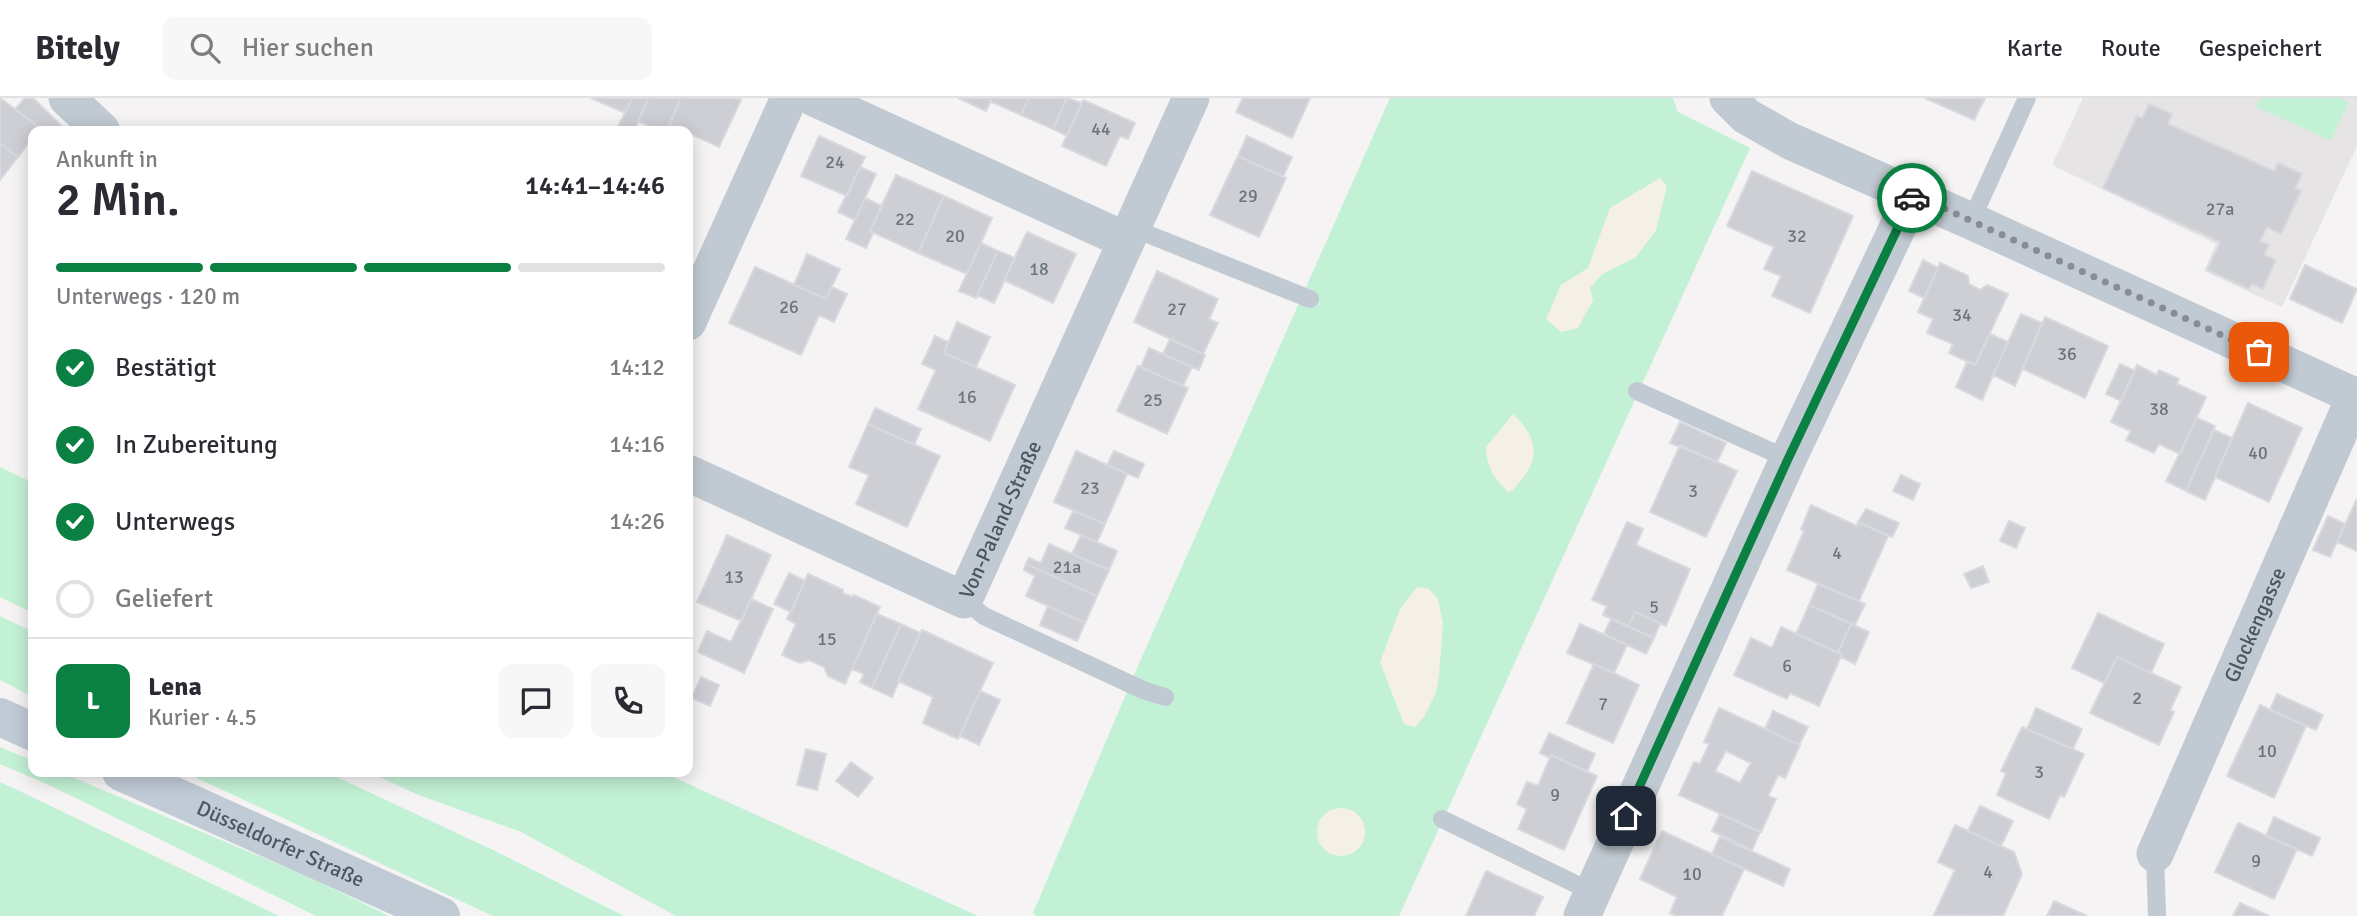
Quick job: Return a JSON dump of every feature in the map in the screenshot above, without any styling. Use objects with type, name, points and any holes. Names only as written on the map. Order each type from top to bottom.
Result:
[{"type":"main road","points":[[0,718],[28,730]]},
{"type":"main road","name":"Düsseldorfer Straße","points":[[132,777],[441,916]]},
{"type":"street","points":[[67,98],[97,126]]},
{"type":"street","points":[[693,311],[789,98]]},
{"type":"street","points":[[814,98],[1128,233]]},
{"type":"street","name":"Von-Paland-Straße","points":[[693,475],[964,600],[1191,98]]},
{"type":"street","points":[[1728,98],[1746,116],[1790,141],[2356,397]]},
{"type":"street","points":[[1587,904],[1788,459],[1913,195]]},
{"type":"street","name":"Glockengasse","points":[[2155,854],[2356,397]]},
{"type":"lane","points":[[1971,221],[2027,98]]},
{"type":"lane","points":[[1128,233],[1310,299]]},
{"type":"lane","points":[[1637,391],[1788,459]]},
{"type":"lane","points":[[964,600],[984,616],[1143,690],[1165,697]]},
{"type":"lane","points":[[1442,819],[1587,904]]},
{"type":"lane","points":[[2155,854],[2157,916]]},
{"type":"shaded area","points":[[2083,98],[2357,98],[2357,146],[2282,307],[2204,271],[2216,244],[2052,165]]},
{"type":"green space","points":[[1390,98],[1673,98],[1678,112],[1750,148],[1399,916],[1036,916],[1033,913],[1137,668]]},
{"type":"green space","points":[[2260,98],[2340,98],[2349,102],[2331,141],[2256,107]]},
{"type":"green space","points":[[0,467],[28,481],[28,611],[0,597]]},
{"type":"green space","points":[[0,616],[28,630],[28,694],[0,680]]},
{"type":"green space","points":[[0,747],[28,759],[28,776],[0,764]]},
{"type":"green space","points":[[30,777],[72,777],[309,877],[389,916],[316,916]]},
{"type":"green space","points":[[195,777],[337,777],[493,850],[624,916],[493,916]]},
{"type":"green space","points":[[380,777],[673,777],[978,916],[676,916],[521,832],[416,794]]},
{"type":"green space","points":[[0,782],[28,795],[279,916],[0,916]]},
{"type":"sand","points":[[1660,178],[1667,186],[1656,230],[1636,257],[1601,275],[1590,288],[1593,300],[1578,328],[1561,332],[1546,319],[1561,285],[1588,268],[1610,208]]},
{"type":"sand","points":[[1513,414],[1530,435],[1534,454],[1526,473],[1509,493],[1492,472],[1486,447]]},
{"type":"sand","points":[[1417,587],[1429,589],[1438,599],[1443,623],[1436,693],[1424,717],[1415,727],[1404,724],[1380,662],[1400,609]]},
{"type":"sand","points":[[1341,808],[1358,815],[1365,832],[1358,849],[1341,856],[1324,849],[1317,832],[1324,815]]},
{"type":"building","points":[[0,98],[37,126],[28,126],[28,144],[18,157],[0,143]]},
{"type":"building","points":[[25,98],[33,98],[62,126],[37,126],[15,109]]},
{"type":"building","points":[[591,98],[632,98],[625,113]]},
{"type":"building","points":[[632,98],[649,98],[636,126],[618,126]]},
{"type":"building","points":[[649,98],[681,98],[669,126],[649,126],[638,121]]},
{"type":"building","points":[[681,98],[741,100],[719,147],[693,135],[693,126],[669,124]]},
{"type":"building","points":[[958,98],[992,98],[986,111]]},
{"type":"building","points":[[992,98],[1029,98],[1021,115],[990,101]]},
{"type":"building","points":[[1029,98],[1067,98],[1053,129],[1021,115]]},
{"type":"building","points":[[1067,98],[1082,103],[1067,136],[1053,129]]},
{"type":"building","points":[[1243,98],[1310,98],[1292,138],[1236,112]]},
{"type":"building","points":[[1925,98],[1985,98],[1974,120]]},
{"type":"building","points":[[1083,100],[1135,123],[1128,139],[1120,136],[1106,166],[1062,146]]},
{"type":"building","points":[[2149,104],[2172,114],[2168,124],[2274,171],[2278,163],[2302,174],[2295,188],[2301,191],[2281,234],[2267,227],[2260,241],[2269,245],[2264,255],[2276,260],[2263,289],[2252,284],[2249,289],[2207,270],[2220,242],[2103,188],[2137,116],[2142,118]]},
{"type":"building","points":[[819,136],[865,157],[847,196],[801,176]]},
{"type":"building","points":[[1247,136],[1292,157],[1283,177],[1238,156]]},
{"type":"building","points":[[0,143],[18,157],[0,180]]},
{"type":"building","points":[[1238,156],[1286,178],[1259,237],[1210,215]]},
{"type":"building","points":[[860,167],[876,174],[855,220],[838,212]]},
{"type":"building","points":[[1752,171],[1853,216],[1810,313],[1772,296],[1781,276],[1764,269],[1774,247],[1727,226]]},
{"type":"building","points":[[896,175],[944,196],[918,253],[870,231]]},
{"type":"building","points":[[944,196],[992,218],[967,274],[918,253]]},
{"type":"building","points":[[865,198],[882,206],[870,231],[873,233],[866,248],[846,239]]},
{"type":"building","points":[[1027,232],[1076,254],[1053,303],[1004,280]]},
{"type":"building","points":[[981,243],[998,251],[976,298],[959,291]]},
{"type":"building","points":[[998,251],[1015,258],[994,303],[977,295]]},
{"type":"building","points":[[807,254],[840,269],[826,299],[794,285]]},
{"type":"building","points":[[1923,260],[1938,268],[1924,298],[1909,291]]},
{"type":"building","points":[[1940,263],[1968,276],[1969,284],[1980,290],[1987,285],[2008,294],[1975,365],[1949,353],[1953,344],[1927,333],[1933,319],[1918,312]]},
{"type":"building","points":[[2305,265],[2357,289],[2342,323],[2290,299]]},
{"type":"building","points":[[755,267],[826,299],[832,287],[847,294],[834,322],[819,315],[801,355],[729,323]]},
{"type":"building","points":[[1157,271],[1218,299],[1209,319],[1218,323],[1203,354],[1134,322]]},
{"type":"building","points":[[2021,314],[2042,323],[2015,386],[1993,375]]},
{"type":"building","points":[[2045,317],[2108,346],[2085,398],[2023,369]]},
{"type":"building","points":[[957,322],[990,337],[976,367],[944,353]]},
{"type":"building","points":[[1990,334],[2008,342],[1982,400],[1956,387],[1967,362],[1975,365]]},
{"type":"building","points":[[935,336],[948,342],[944,353],[1015,385],[990,441],[918,409],[936,370],[922,364]]},
{"type":"building","points":[[1170,339],[1205,355],[1199,370],[1163,354]]},
{"type":"building","points":[[1149,348],[1192,367],[1183,386],[1141,367]]},
{"type":"building","points":[[2120,364],[2135,371],[2121,401],[2106,394]]},
{"type":"building","points":[[2137,365],[2157,375],[2159,370],[2179,379],[2177,384],[2206,397],[2180,454],[2159,444],[2154,453],[2126,440],[2131,431],[2111,422]]},
{"type":"building","points":[[1138,366],[1188,388],[1167,434],[1117,411]]},
{"type":"building","points":[[2248,403],[2302,428],[2269,502],[2215,477]]},
{"type":"building","points":[[875,408],[921,429],[914,445],[868,424]]},
{"type":"building","points":[[2197,418],[2215,426],[2186,491],[2166,481]]},
{"type":"building","points":[[1680,422],[1726,443],[1717,462],[1670,443]]},
{"type":"building","points":[[868,424],[940,456],[907,527],[856,504],[869,475],[849,467]]},
{"type":"building","points":[[2214,430],[2232,438],[2205,500],[2186,491]]},
{"type":"building","points":[[1680,445],[1737,471],[1706,537],[1650,512]]},
{"type":"building","points":[[1076,451],[1127,474],[1105,524],[1054,502]]},
{"type":"building","points":[[1114,451],[1144,464],[1138,478],[1107,465]]},
{"type":"building","points":[[1901,475],[1920,484],[1913,500],[1893,491]]},
{"type":"building","points":[[2357,499],[2357,551],[2337,542]]},
{"type":"building","points":[[1811,505],[1857,526],[1858,522],[1888,536],[1859,601],[1787,570],[1804,531],[1801,529]]},
{"type":"building","points":[[1866,509],[1899,523],[1892,537],[1858,522]]},
{"type":"building","points":[[1073,511],[1105,524],[1097,542],[1065,528]]},
{"type":"building","points":[[2328,516],[2345,524],[2330,557],[2313,550]]},
{"type":"building","points":[[2009,521],[2025,528],[2016,548],[2000,541]]},
{"type":"building","points":[[1627,522],[1643,529],[1636,545],[1690,569],[1666,626],[1635,612],[1628,626],[1603,615],[1607,606],[1592,600]]},
{"type":"building","points":[[727,535],[771,555],[741,621],[697,602]]},
{"type":"building","points":[[1081,535],[1117,551],[1109,570],[1072,554]]},
{"type":"building","points":[[1049,544],[1109,570],[1097,596],[1026,564],[1029,558],[1041,563]]},
{"type":"building","points":[[1026,564],[1097,596],[1085,623],[1026,596],[1035,576],[1024,570]]},
{"type":"building","points":[[1983,566],[1989,582],[1971,588],[1964,574]]},
{"type":"building","points":[[789,573],[805,581],[791,612],[774,604]]},
{"type":"building","points":[[808,574],[843,590],[843,593],[880,607],[845,684],[828,676],[824,667],[809,660],[800,663],[782,655],[796,624],[787,619]]},
{"type":"building","points":[[1818,584],[1865,604],[1855,625],[1809,605]]},
{"type":"building","points":[[751,599],[773,609],[744,673],[698,652],[707,631],[731,642]]},
{"type":"building","points":[[1809,605],[1851,624],[1838,653],[1796,634]]},
{"type":"building","points":[[1048,606],[1085,623],[1077,641],[1040,625]]},
{"type":"building","points":[[1635,612],[1660,623],[1654,638],[1628,626]]},
{"type":"building","points":[[2098,613],[2164,644],[2151,673],[2117,657],[2104,683],[2072,668]]},
{"type":"building","points":[[877,614],[901,624],[872,688],[860,682],[864,674],[852,669]]},
{"type":"building","points":[[1611,619],[1654,638],[1646,654],[1604,634]]},
{"type":"building","points":[[901,624],[920,633],[892,697],[872,688]]},
{"type":"building","points":[[1580,624],[1627,645],[1614,673],[1567,653]]},
{"type":"building","points":[[1851,624],[1869,632],[1855,664],[1838,653]]},
{"type":"building","points":[[1781,627],[1842,654],[1819,706],[1790,693],[1787,699],[1734,675],[1751,638],[1772,648]]},
{"type":"building","points":[[922,630],[993,663],[958,739],[923,723],[933,697],[898,681]]},
{"type":"building","points":[[2117,657],[2181,687],[2170,710],[2174,712],[2159,745],[2090,713]]},
{"type":"building","points":[[1594,664],[1639,685],[1613,743],[1567,723]]},
{"type":"building","points":[[701,677],[719,685],[710,706],[693,698]]},
{"type":"building","points":[[980,691],[1000,700],[979,745],[960,736]]},
{"type":"building","points":[[2277,694],[2323,715],[2316,730],[2270,710]]},
{"type":"building","points":[[2260,705],[2306,726],[2274,798],[2227,776]]},
{"type":"building","points":[[1719,708],[1800,745],[1785,778],[1778,775],[1768,796],[1776,799],[1761,832],[1679,795],[1694,762],[1700,764],[1709,744],[1704,742]],"holes":[[[1726,751],[1751,763],[1740,783],[1715,771]]]},
{"type":"building","points":[[2036,708],[2082,729],[2073,749],[2027,729]]},
{"type":"building","points":[[1773,711],[1808,727],[1799,745],[1765,729]]},
{"type":"building","points":[[2022,727],[2084,754],[2064,797],[2060,795],[2049,819],[1997,795],[2006,773],[2001,771]]},
{"type":"building","points":[[1549,733],[1595,754],[1587,772],[1551,755],[1550,758],[1540,753]]},
{"type":"building","points":[[806,749],[826,754],[817,790],[797,785]]},
{"type":"building","points":[[1551,755],[1597,776],[1564,850],[1518,829],[1527,809],[1517,804],[1527,782],[1538,786]]},
{"type":"building","points":[[851,762],[873,778],[858,797],[836,781]]},
{"type":"building","points":[[1980,806],[2013,821],[2001,846],[1968,831]]},
{"type":"building","points":[[1720,814],[1760,832],[1752,850],[1712,831]]},
{"type":"building","points":[[2274,817],[2320,838],[2312,856],[2266,836]]},
{"type":"building","points":[[2238,823],[2297,849],[2274,899],[2215,872]]},
{"type":"building","points":[[1955,825],[2014,852],[2022,874],[2003,916],[1934,915],[1955,870],[1938,862]]},
{"type":"building","points":[[1662,831],[1744,869],[1722,916],[1676,916],[1670,913],[1677,897],[1640,879]]},
{"type":"building","points":[[1720,837],[1790,869],[1783,886],[1712,854]]},
{"type":"building","points":[[1486,871],[1543,897],[1534,916],[1466,916]]},
{"type":"building","points":[[2054,901],[2087,916],[2047,916]]},
{"type":"building","points":[[2240,903],[2269,916],[2233,916]]},
{"type":"way so far","points":[[1912,198],[1913,195],[1952,212],[2259,352]]},
{"type":"route","points":[[1626,816],[1788,459],[1912,198]]}]
